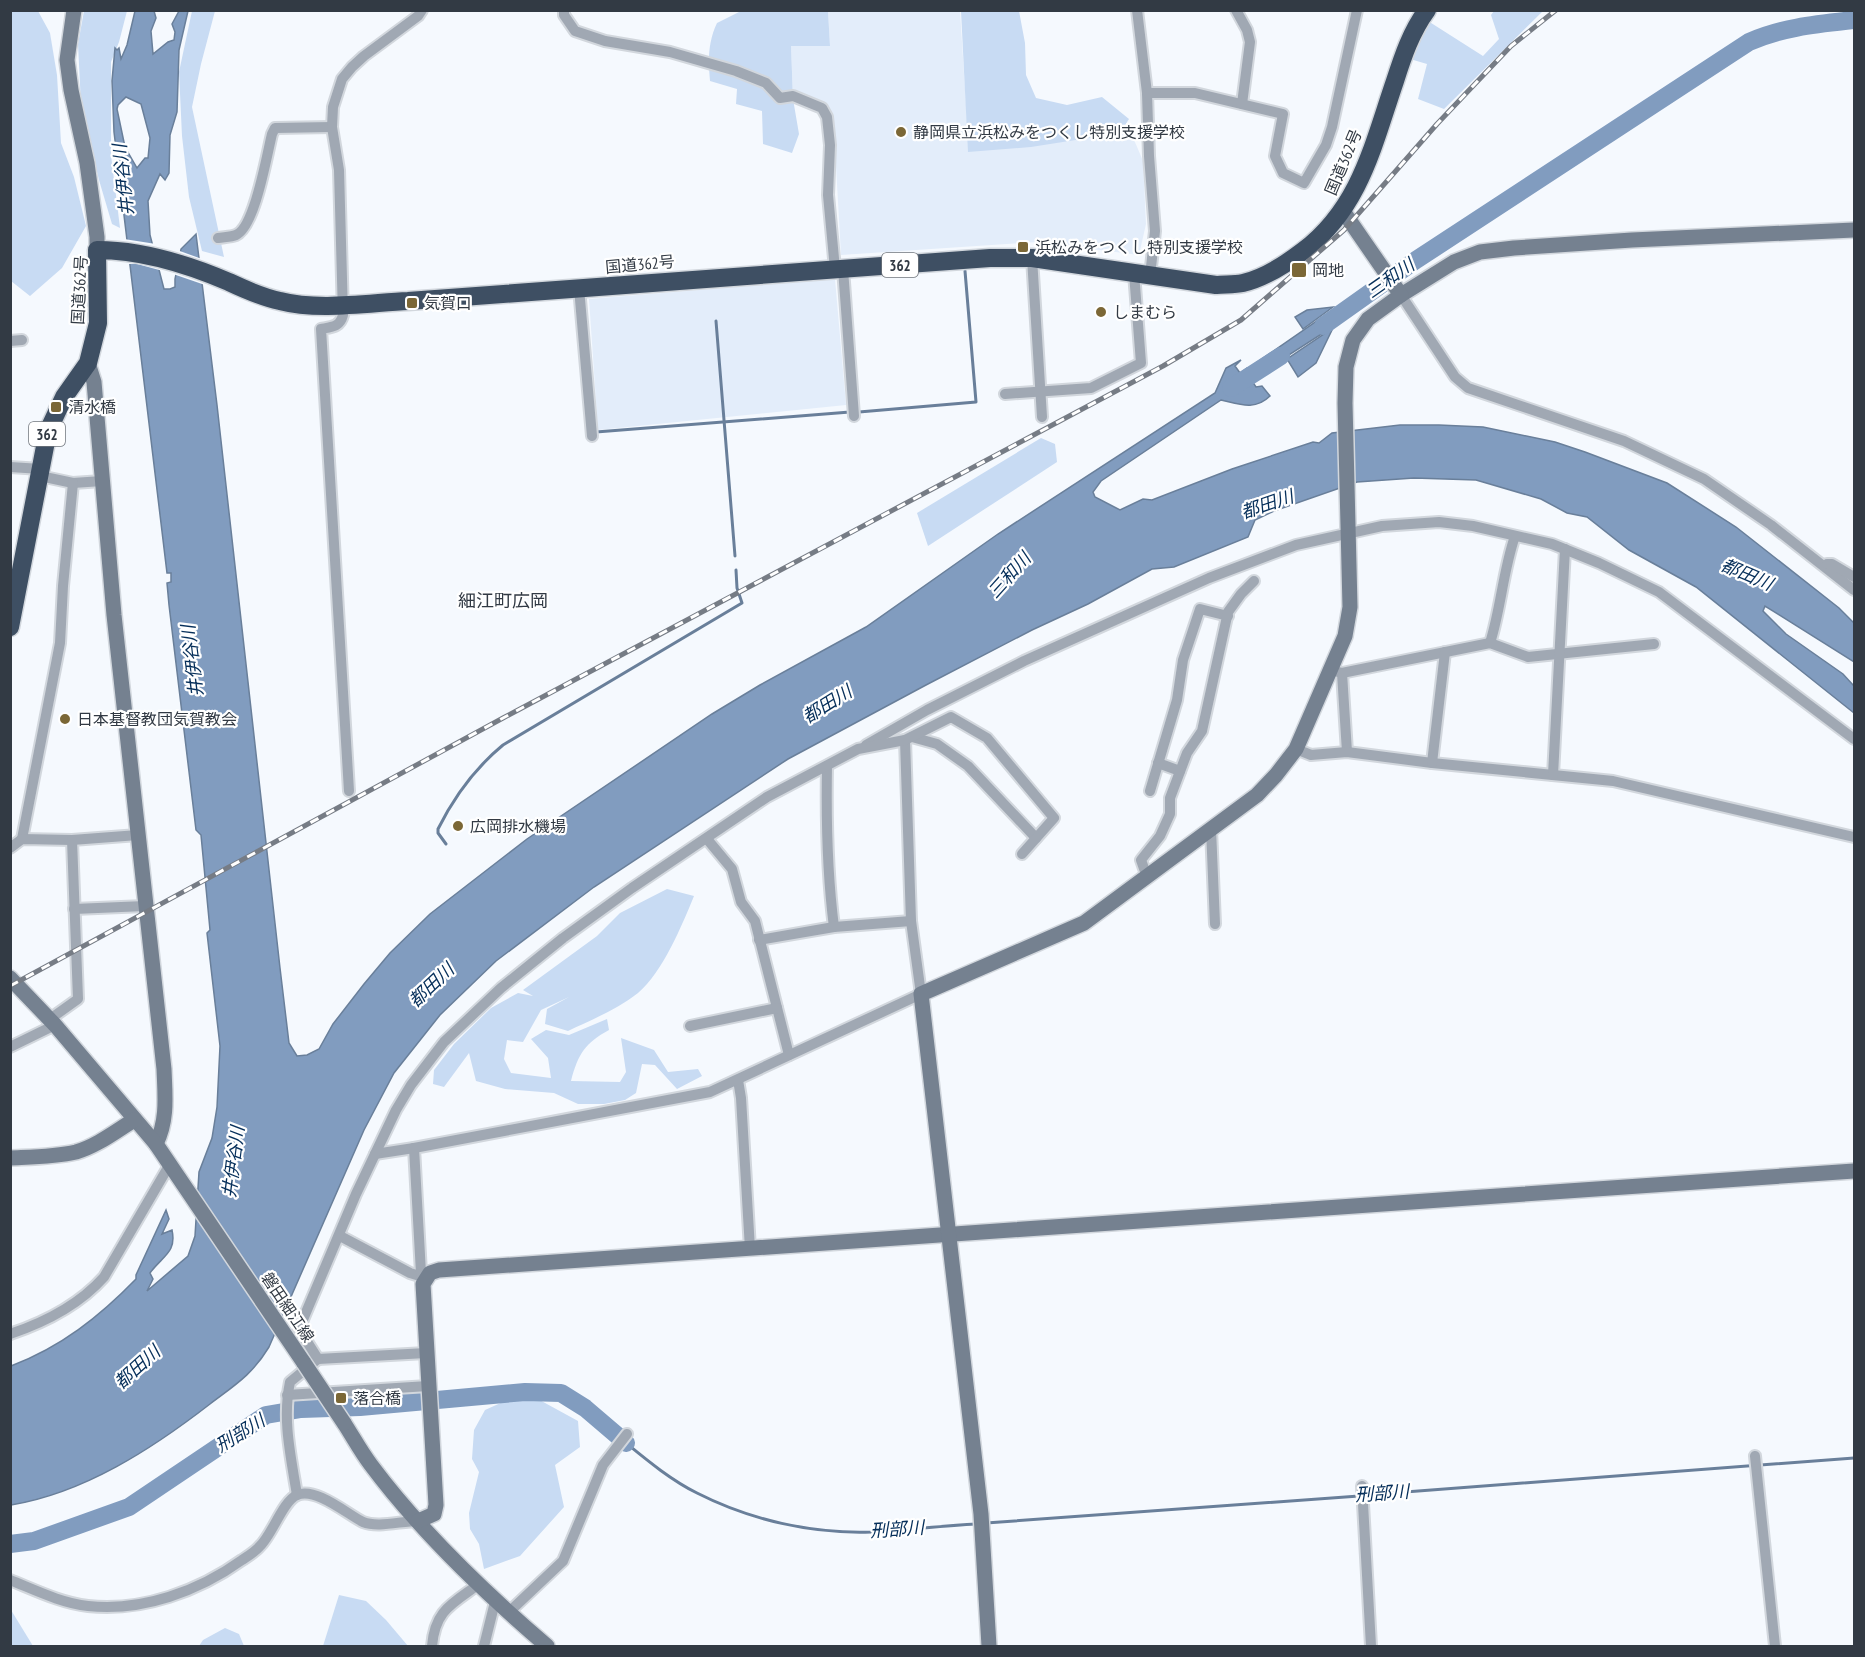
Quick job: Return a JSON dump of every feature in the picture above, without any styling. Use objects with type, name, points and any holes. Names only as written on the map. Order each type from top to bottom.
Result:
[{"type":"highway","name":"国道362号","points":[[10,627],[48,432],[64,397],[88,363],[98,323],[105,250],[130,251],[159,258],[282,302],[313,305],[341,305],[990,258],[1032,258],[1216,285],[1242,283],[1291,260],[1318,239],[1343,211],[1361,177],[1409,40],[1427,10]]},
{"type":"street","points":[[74,10],[67,60],[87,164],[97,237],[105,250]]},
{"type":"street","points":[[349,791],[321,329],[334,327],[341,322],[343,315],[339,170],[332,127],[333,107],[342,79],[364,56],[422,10]]},
{"type":"street","points":[[564,10],[564,15],[575,31],[605,41],[670,52],[736,71],[766,83],[780,98],[793,96],[822,108],[827,117],[830,145],[828,195],[839,269],[854,416]]},
{"type":"street","points":[[1005,394],[1091,388],[1140,363],[1142,274],[1155,231],[1147,93],[1137,10]]},
{"type":"street","points":[[1236,10],[1247,30],[1250,42],[1242,104]]},
{"type":"street","points":[[1147,93],[1195,93],[1283,114],[1275,156],[1282,174],[1304,183],[1326,145],[1332,127],[1357,10]]},
{"type":"street","points":[[218,238],[236,235],[245,227],[253,211],[275,129],[332,127]]},
{"type":"street","points":[[1343,211],[1455,377],[1468,388],[1624,441],[1704,479],[1854,590]]},
{"type":"street","points":[[375,1154],[710,1092],[921,994],[1084,923],[1257,795],[1276,776],[1296,749],[1336,671],[1350,607],[1346,367],[1353,340],[1368,319],[1399,291],[1454,262],[1480,252],[1632,240],[1854,230]]},
{"type":"street","points":[[1032,258],[1042,417]]},
{"type":"street","points":[[579,288],[592,436]]},
{"type":"street","points":[[88,363],[93,382],[114,615],[165,1096],[164,1128],[156,1144]]},
{"type":"street","points":[[10,467],[40,472],[73,483],[102,481]]},
{"type":"street","points":[[22,839],[60,643],[73,483]]},
{"type":"street","points":[[311,1361],[299,1329],[396,1110],[411,1085],[444,1042],[501,988],[563,938],[632,888],[767,797],[927,710],[1024,661],[1178,591],[1296,545],[1348,531],[1439,522],[1473,526],[1565,549],[1659,592],[1854,739]]},
{"type":"street","points":[[1490,643],[1498,615],[1508,556],[1515,536]]},
{"type":"street","points":[[1552,776],[1565,549]]},
{"type":"street","points":[[1820,563],[1832,564],[1854,577]]},
{"type":"street","points":[[1147,877],[1141,860],[1160,836],[1170,814],[1170,798],[1187,753],[1202,731],[1227,616],[1241,594],[1254,581]]},
{"type":"street","points":[[1150,791],[1177,700],[1183,660],[1200,609],[1227,616]]},
{"type":"street","points":[[1336,671],[1490,643],[1528,657],[1654,644]]},
{"type":"street","points":[[1432,763],[1445,652]]},
{"type":"street","points":[[1336,671],[1347,752]]},
{"type":"street","points":[[858,749],[909,738],[951,717],[987,738],[1054,818],[1022,854]]},
{"type":"street","points":[[909,738],[937,744],[968,766],[1036,838]]},
{"type":"street","points":[[909,738],[911,921],[981,1514],[989,1647]]},
{"type":"street","points":[[1296,749],[1311,755],[1347,752],[1613,781],[1854,837]]},
{"type":"street","points":[[1158,763],[1180,771]]},
{"type":"street","points":[[826,766],[827,860],[834,927]]},
{"type":"street","points":[[1211,829],[1215,924]]},
{"type":"street","points":[[10,848],[22,839],[72,840],[138,835]]},
{"type":"street","points":[[707,839],[732,868],[741,903],[755,921],[789,1055]]},
{"type":"street","points":[[10,1047],[52,1022],[78,999],[72,840]]},
{"type":"street","points":[[74,909],[145,906]]},
{"type":"street","points":[[759,940],[834,927],[911,921]]},
{"type":"street","name":"磐田細江線","points":[[10,978],[52,1022],[156,1144],[284,1334],[311,1361],[344,1423],[370,1465],[418,1521],[495,1602],[547,1647]]},
{"type":"street","points":[[690,1026],[777,1008]]},
{"type":"street","points":[[738,1080],[750,1249]]},
{"type":"street","points":[[10,1158],[54,1156],[78,1151],[98,1143],[134,1120]]},
{"type":"street","points":[[414,1148],[421,1274],[426,1278]]},
{"type":"street","points":[[10,1334],[63,1310],[88,1294],[104,1277],[172,1167]]},
{"type":"street","points":[[10,1580],[54,1598],[88,1606],[140,1604],[188,1591],[224,1572],[260,1547],[289,1502],[297,1495],[309,1494],[323,1498],[365,1523],[418,1521],[435,1514],[423,1284],[430,1273],[439,1270],[1854,1171]]},
{"type":"street","points":[[340,1236],[410,1273],[426,1278]]},
{"type":"street","points":[[297,1495],[286,1420],[290,1382],[311,1361],[426,1353]]},
{"type":"street","points":[[287,1397],[428,1386]]},
{"type":"street","points":[[508,1613],[563,1561],[603,1465],[627,1434]]},
{"type":"street","points":[[1755,1456],[1774,1647]]},
{"type":"street","points":[[1362,1486],[1371,1647]]},
{"type":"street","points":[[432,1647],[433,1632],[440,1615],[479,1584]]},
{"type":"street","points":[[484,1647],[495,1602]]},
{"type":"shaded area","points":[[10,11],[38,11],[50,33],[57,75],[61,143],[74,177],[86,226],[62,268],[30,296],[11,281]]},
{"type":"shaded area","points":[[84,11],[127,11],[111,62],[111,155],[120,228],[112,224],[81,105],[78,44]]},
{"type":"shaded area","points":[[192,11],[215,11],[192,107],[224,257],[202,251],[189,197],[182,136],[179,72]]},
{"type":"shaded area","points":[[741,11],[828,11],[830,46],[791,46],[793,99],[799,134],[792,153],[763,144],[762,111],[736,104],[737,89],[710,81],[709,51],[717,23]]},
{"type":"shaded area","name":"静岡県立浜松みをつくし特別支援学校","points":[[828,11],[960,11],[968,136],[1129,128],[1143,161],[1146,224],[1139,255],[1037,242],[841,255],[833,113],[793,96],[791,46],[830,46]]},
{"type":"shaded area","points":[[961,11],[1019,11],[1025,43],[1026,75],[1036,98],[1067,105],[1102,97],[1129,119],[1120,133],[1031,147],[968,152]]},
{"type":"shaded area","points":[[1494,11],[1543,11],[1444,109],[1418,99],[1427,64],[1410,59],[1428,21],[1483,56],[1499,39],[1491,15]]},
{"type":"shaded area","points":[[835,279],[846,405],[598,430],[589,299]]},
{"type":"shaded area","points":[[1041,438],[1055,444],[1057,462],[928,546],[917,513]]},
{"type":"shaded area","points":[[667,889],[694,896],[671,948],[647,984],[622,1004],[568,1031],[545,1024],[547,1009],[569,997],[541,1010],[523,1042],[507,1040],[504,1059],[511,1073],[551,1078],[548,1058],[531,1039],[546,1030],[569,1035],[607,1019],[609,1030],[584,1050],[571,1081],[620,1082],[626,1072],[621,1038],[654,1050],[668,1072],[698,1069],[702,1076],[677,1089],[655,1065],[642,1064],[636,1093],[625,1100],[604,1104],[578,1104],[554,1093],[505,1089],[476,1081],[469,1053],[444,1087],[433,1084],[434,1070],[454,1044],[491,1008],[518,993],[533,996],[523,990],[597,936],[620,913]]},
{"type":"shaded area","points":[[525,1392],[578,1421],[580,1447],[555,1465],[564,1507],[520,1556],[484,1569],[479,1544],[470,1529],[469,1513],[479,1472],[472,1459],[474,1430],[485,1410]]},
{"type":"shaded area","points":[[339,1595],[366,1601],[408,1646],[323,1646]]},
{"type":"shaded area","points":[[11,1610],[33,1646],[11,1646]]},
{"type":"shaded area","points":[[225,1628],[239,1634],[244,1646],[199,1646],[203,1640]]},
{"type":"water","points":[[135,11],[154,11],[156,18],[151,31],[153,54],[174,40],[175,32],[172,24],[179,11],[188,11],[179,50],[177,112],[170,135],[169,173],[165,180],[160,174],[148,201],[150,235],[164,289],[170,289],[175,287],[181,249],[196,234],[289,1043],[297,1056],[307,1055],[319,1049],[333,1024],[364,984],[390,953],[430,914],[527,839],[712,714],[866,627],[998,534],[1215,393],[1226,368],[1241,360],[1235,366],[1240,373],[1247,368],[1254,378],[1252,381],[1256,387],[1262,386],[1270,396],[1259,404],[1253,405],[1221,400],[1101,481],[1093,492],[1095,497],[1120,510],[1143,499],[1152,500],[1232,469],[1313,442],[1319,443],[1332,433],[1400,425],[1439,425],[1483,427],[1555,442],[1667,483],[1736,527],[1839,608],[1854,623],[1854,662],[1765,606],[1763,611],[1786,634],[1843,674],[1854,686],[1854,713],[1696,587],[1629,550],[1587,517],[1567,513],[1541,499],[1476,480],[1414,478],[1357,482],[1274,511],[1255,520],[1248,537],[1174,567],[1152,569],[788,759],[594,887],[496,961],[440,1015],[394,1073],[364,1130],[269,1347],[256,1365],[235,1385],[188,1421],[141,1453],[91,1480],[38,1499],[11,1505],[11,1366],[46,1350],[78,1330],[136,1279],[166,1210],[169,1219],[162,1234],[172,1230],[172,1244],[167,1254],[150,1273],[153,1279],[147,1291],[188,1256],[195,1236],[199,1172],[212,1138],[217,1107],[220,1046],[207,933],[210,930],[201,835],[196,830],[169,605],[167,583],[171,582],[171,573],[167,573],[114,132],[112,81],[115,48],[117,50],[119,48],[121,59],[127,45]],"holes":[[[126,97],[141,104],[150,138],[148,158],[145,158],[137,168],[125,147],[117,109]]]},
{"type":"water","points":[[1354,304],[1339,314],[1334,326],[1267,369],[1263,374],[1256,363],[1337,307]]},
{"type":"water","points":[[1333,307],[1303,329],[1295,317],[1307,310]]},
{"type":"water","points":[[1333,328],[1316,363],[1298,377],[1287,359]]},
{"type":"pier","points":[[124,239],[156,244],[163,271],[137,264],[127,264]]},
{"type":"pier","points":[[177,250],[202,259],[205,285],[173,274]]},
{"type":"waterway","name":"三和川","points":[[1323,326],[1416,260],[1749,42],[1788,30],[1854,20]]},
{"type":"waterway","points":[[859,412],[976,402],[965,271]]},
{"type":"waterway","points":[[716,321],[735,556]]},
{"type":"waterway","name":"三和川","points":[[1231,388],[1281,356]]},
{"type":"waterway","points":[[596,432],[850,412]]},
{"type":"waterway","points":[[446,844],[438,833],[438,829],[451,806],[483,763],[503,745],[742,603],[737,588],[736,570]]},
{"type":"waterway","name":"刑部川","points":[[10,1544],[34,1541],[129,1507],[266,1415],[301,1409],[360,1407],[525,1392],[561,1393],[585,1408],[626,1443]]},
{"type":"waterway","name":"刑部川","points":[[626,1443],[687,1488],[717,1503],[760,1518],[804,1528],[849,1532],[976,1524]]},
{"type":"waterway","name":"刑部川","points":[[1366,1495],[1854,1458]]},
{"type":"waterway","name":"刑部川","points":[[986,1523],[1359,1496]]},
{"type":"railway","points":[[10,986],[503,718],[1163,366],[1241,320],[1344,230],[1437,124],[1511,46],[1556,10]]},
{"type":"place","name":"静岡県立浜松みをつくし特別支援学校","points":[[901,132]]},
{"type":"place","name":"浜松みをつくし特別支援学校","points":[[1023,247]]},
{"type":"place","name":"岡地","points":[[1299,270]]},
{"type":"place","name":"気賀口","points":[[412,303]]},
{"type":"place","name":"しまむら","points":[[1101,312]]},
{"type":"place","name":"清水橋","points":[[56,407]]},
{"type":"place","name":"日本基督教団気賀教会","points":[[65,719]]},
{"type":"place","name":"広岡排水機場","points":[[458,826]]},
{"type":"place","name":"落合橋","points":[[341,1398]]},
{"type":"district","name":"細江町広岡","points":[[503,600]]},
{"type":"water label","name":"井伊谷川","points":[[123,180]]},
{"type":"water label","name":"都田川","points":[[1267,504]]},
{"type":"water label","name":"都田川","points":[[1747,574]]},
{"type":"water label","name":"井伊谷川","points":[[192,661]]},
{"type":"water label","name":"都田川","points":[[827,704]]},
{"type":"water label","name":"都田川","points":[[431,985]]},
{"type":"water label","name":"井伊谷川","points":[[233,1162]]},
{"type":"water label","name":"都田川","points":[[137,1367]]}]
